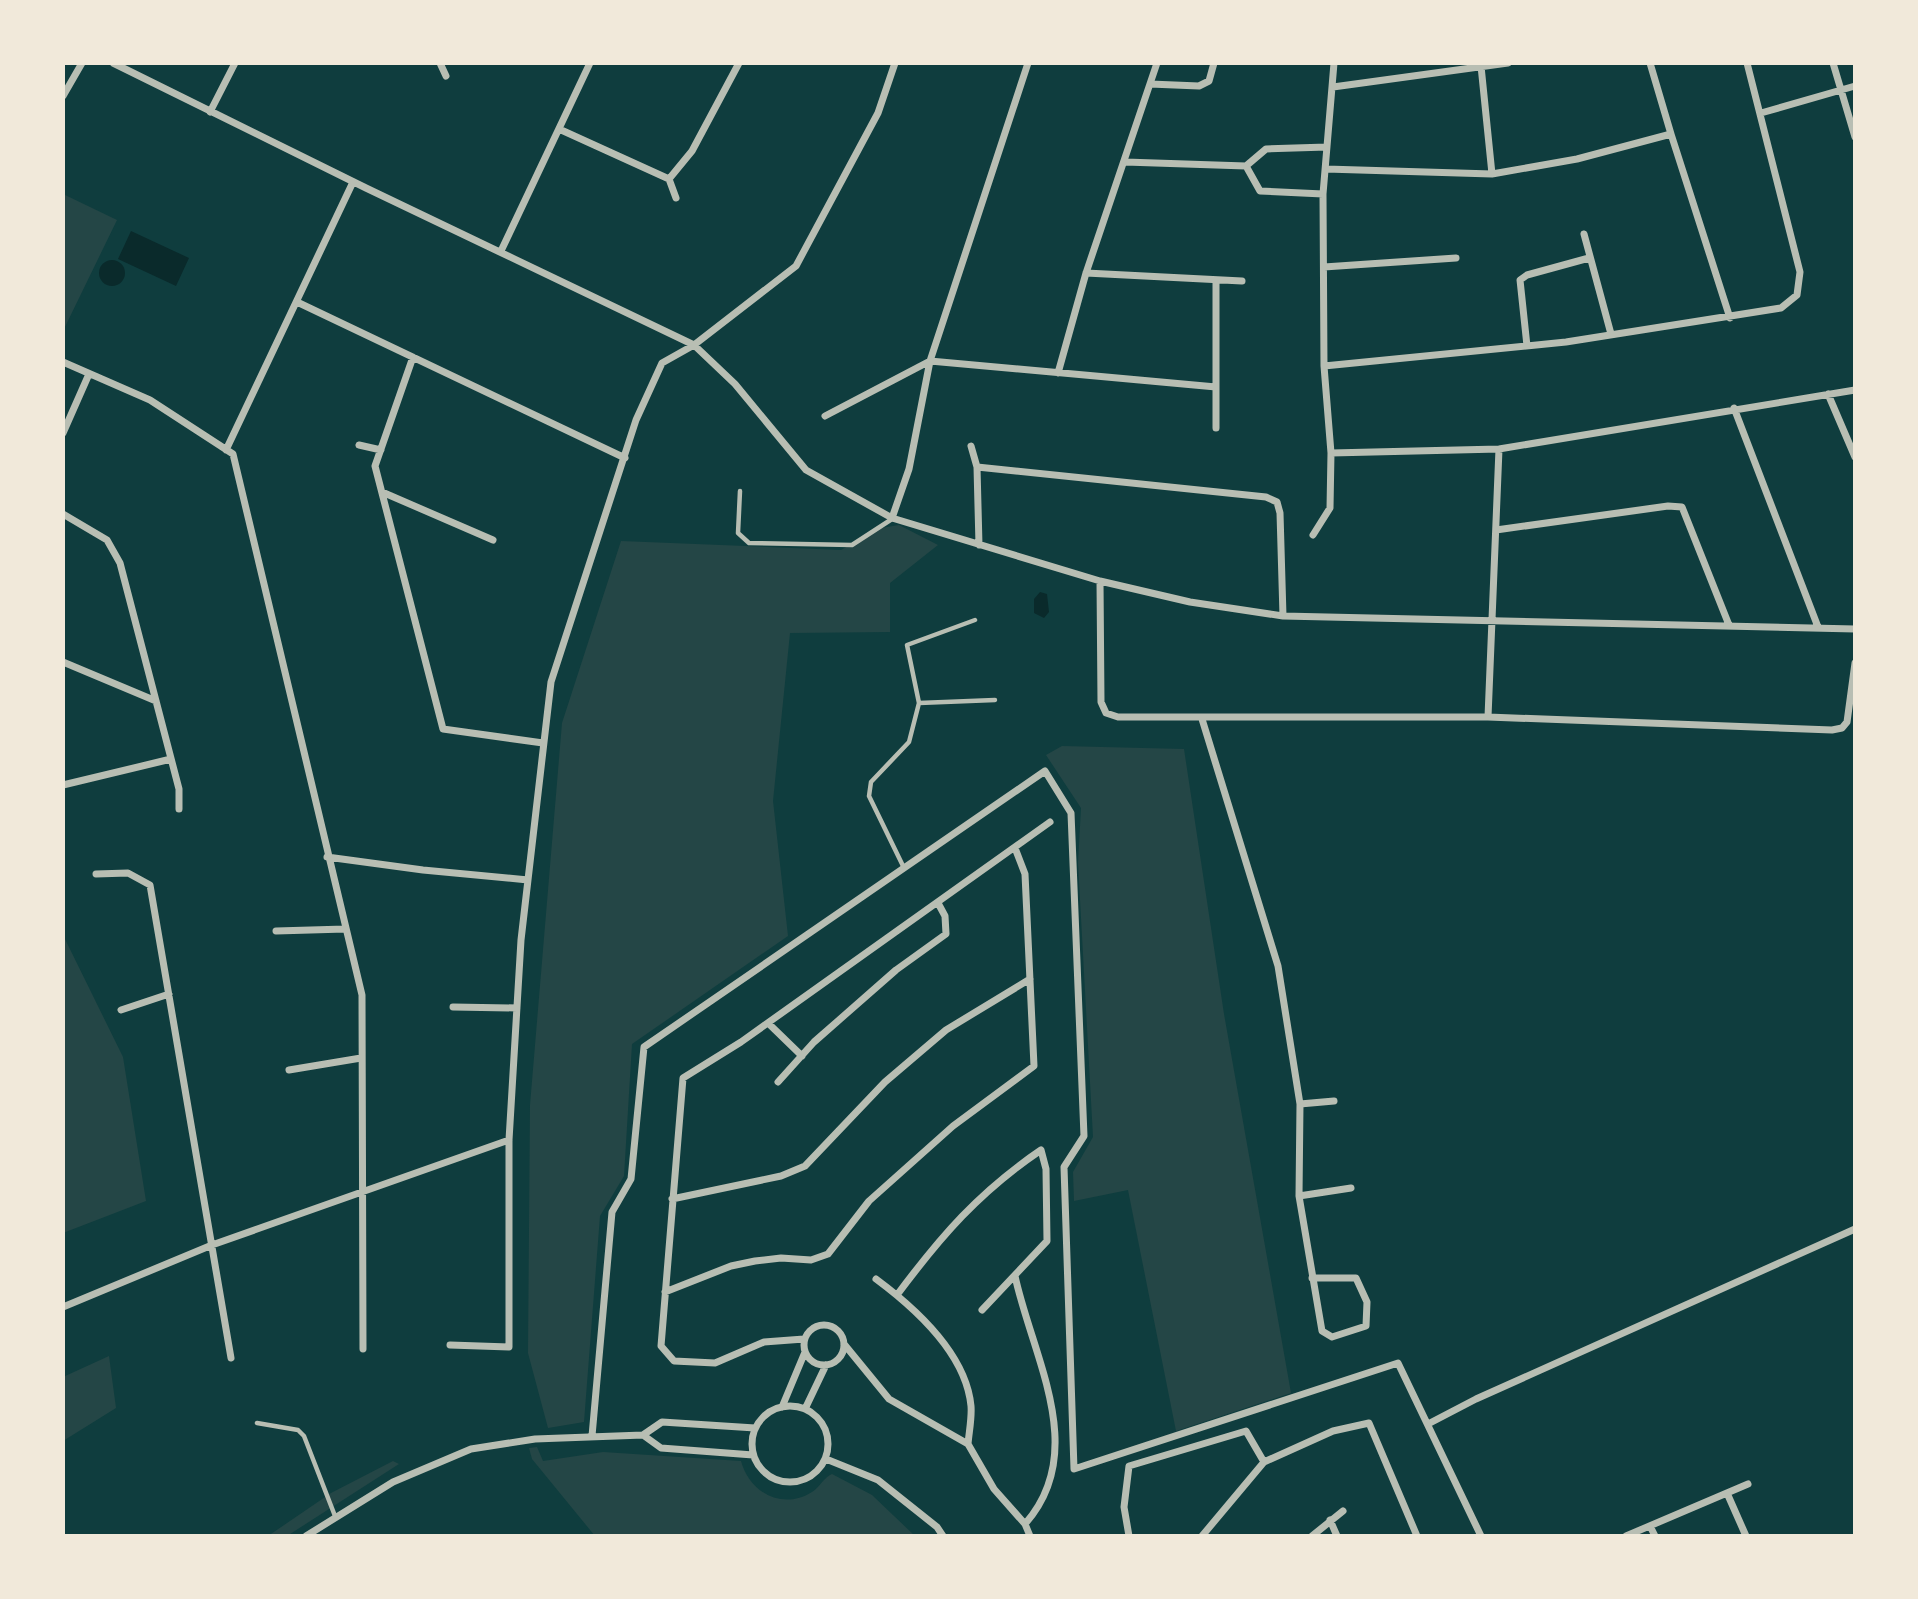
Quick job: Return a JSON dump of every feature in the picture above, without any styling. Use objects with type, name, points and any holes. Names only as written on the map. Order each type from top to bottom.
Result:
[{"type":"street","points":[[63,96],[82,63]]},
{"type":"street","points":[[113,63],[353,182],[694,345],[736,384],[806,470],[892,519],[1100,581],[1191,603],[1283,616],[1490,622],[1818,626],[1855,629]]},
{"type":"street","points":[[210,112],[235,63]]},
{"type":"street","points":[[440,63],[446,76]]},
{"type":"street","points":[[501,251],[590,63]]},
{"type":"street","points":[[669,179],[692,151],[739,63]]},
{"type":"street","points":[[450,1345],[509,1347],[509,1140],[517,1008],[528,880],[551,682],[636,420],[662,363],[694,345],[796,266],[878,113],[895,63]]},
{"type":"street","points":[[892,519],[909,469],[930,361],[1028,63]]},
{"type":"street","points":[[1058,373],[1086,273],[1157,63]]},
{"type":"street","points":[[1150,84],[1199,86],[1209,80],[1214,63]]},
{"type":"street","points":[[1313,535],[1330,508],[1331,453],[1324,366],[1323,194],[1334,63]]},
{"type":"street","points":[[1333,88],[1508,63]]},
{"type":"street","points":[[1650,63],[1730,318]]},
{"type":"street","points":[[1324,366],[1527,346],[1730,318],[1781,308],[1797,295],[1800,272],[1747,63]]},
{"type":"street","points":[[1833,63],[1855,137]]},
{"type":"street","points":[[1481,66],[1492,174]]},
{"type":"street","points":[[1761,113],[1855,86]]},
{"type":"street","points":[[559,129],[669,179],[676,198]]},
{"type":"street","points":[[1326,169],[1492,174],[1577,159],[1671,134]]},
{"type":"street","points":[[1125,162],[1246,166],[1266,149],[1327,146]]},
{"type":"street","points":[[1246,166],[1260,191],[1323,194]]},
{"type":"street","points":[[226,450],[353,182]]},
{"type":"street","points":[[1584,234],[1611,334]]},
{"type":"street","points":[[1324,267],[1456,258]]},
{"type":"street","points":[[1527,346],[1520,281],[1527,275],[1589,258]]},
{"type":"street","points":[[1086,273],[1242,281]]},
{"type":"street","points":[[1216,280],[1216,428]]},
{"type":"street","points":[[296,302],[625,457]]},
{"type":"street","points":[[413,357],[375,466],[443,729],[543,743]]},
{"type":"street","points":[[825,416],[930,361],[1216,387]]},
{"type":"street","points":[[63,362],[149,400],[233,454],[362,995],[363,1349]]},
{"type":"street","points":[[63,433],[89,374]]},
{"type":"street","points":[[1331,453],[1499,449],[1855,390]]},
{"type":"street","points":[[1828,394],[1855,457]]},
{"type":"street","points":[[1734,408],[1818,626]]},
{"type":"street","points":[[359,445],[381,450]]},
{"type":"street","points":[[971,446],[977,467],[979,545]]},
{"type":"street","points":[[1488,717],[1499,449]]},
{"type":"street","points":[[977,467],[1266,497],[1276,502],[1280,513],[1283,616]]},
{"type":"street","points":[[382,492],[493,540]]},
{"type":"street","points":[[1496,530],[1668,506],[1682,507],[1729,625]]},
{"type":"street","points":[[63,514],[107,540],[120,563],[179,789],[179,809]]},
{"type":"street","points":[[1100,581],[1101,702],[1106,713],[1118,717],[1488,717],[1832,730],[1842,728],[1847,722],[1855,663]]},
{"type":"street","points":[[63,662],[156,701]]},
{"type":"street","points":[[1202,719],[1278,966],[1300,1104],[1299,1196],[1312,1278],[1322,1331],[1332,1337],[1366,1326],[1367,1302],[1356,1278],[1312,1278]]},
{"type":"street","points":[[63,785],[171,759]]},
{"type":"street","points":[[592,1436],[612,1212],[631,1179],[644,1047],[1045,771],[1071,813],[1084,1136],[1065,1167],[1074,1469],[1398,1363],[1481,1536]]},
{"type":"street","points":[[804,1339],[764,1342],[715,1363],[674,1361],[661,1346],[683,1078],[768,1023],[1050,822]]},
{"type":"street","points":[[665,1292],[743,1263],[781,1258],[811,1260],[828,1254],[869,1201],[953,1126],[1034,1066],[1025,874],[1015,848]]},
{"type":"street","points":[[327,857],[528,880]]},
{"type":"street","points":[[96,874],[128,873],[150,885],[231,1357]]},
{"type":"street","points":[[778,1082],[802,1056],[896,970],[946,934],[945,916],[938,903]]},
{"type":"street","points":[[276,931],[345,929]]},
{"type":"street","points":[[672,1199],[781,1176],[805,1166],[885,1082],[946,1030],[1030,979]]},
{"type":"street","points":[[121,1010],[169,994]]},
{"type":"street","points":[[453,1007],[517,1008]]},
{"type":"street","points":[[768,1023],[802,1056]]},
{"type":"street","points":[[289,1070],[361,1058]]},
{"type":"street","points":[[1300,1104],[1334,1101]]},
{"type":"street","points":[[63,1307],[212,1245],[509,1140]]},
{"type":"street","points":[[897,1295],[943,1233],[1003,1176],[1041,1150],[1046,1169],[1047,1241],[982,1310]]},
{"type":"street","points":[[1299,1196],[1351,1188]]},
{"type":"street","points":[[1428,1424],[1476,1399],[1855,1229]]},
{"type":"street","points":[[1015,1276],[1024,1320],[1042,1362],[1052,1405],[1053,1478],[1041,1506],[1025,1524]]},
{"type":"street","points":[[876,1279],[928,1321],[959,1371],[971,1405],[968,1444]]},
{"type":"street","points":[[782,1407],[805,1352],[804,1339],[811,1329],[823,1324],[840,1332],[844,1344],[889,1399],[968,1444],[995,1489],[1025,1524],[1030,1536]]},
{"type":"street","points":[[804,1409],[826,1365],[839,1358],[844,1344]]},
{"type":"street","points":[[805,1352],[813,1362],[826,1365]]},
{"type":"street","points":[[782,1407],[804,1409],[823,1424],[828,1447],[825,1459],[810,1476],[788,1483],[767,1474],[753,1455],[752,1441],[755,1428],[771,1411],[782,1407]]},
{"type":"street","points":[[306,1536],[393,1482],[471,1449],[536,1439],[643,1435],[662,1422],[755,1428]]},
{"type":"street","points":[[1202,1536],[1264,1462],[1333,1431],[1369,1423],[1417,1536]]},
{"type":"street","points":[[1129,1536],[1124,1507],[1129,1466],[1246,1431],[1264,1462]]},
{"type":"street","points":[[643,1435],[661,1448],[753,1455]]},
{"type":"street","points":[[825,1459],[878,1480],[937,1527],[943,1536]]},
{"type":"street","points":[[1626,1536],[1748,1484]]},
{"type":"street","points":[[1727,1493],[1746,1536]]},
{"type":"street","points":[[1311,1536],[1343,1511]]},
{"type":"street","points":[[1330,1520],[1336,1536]]},
{"type":"street","points":[[1650,1526],[1655,1536]]},
{"type":"lane","points":[[740,491],[738,533],[748,543],[852,545],[892,519]]},
{"type":"lane","points":[[904,868],[869,796],[871,782],[909,742],[919,703],[908,645],[975,620]]},
{"type":"lane","points":[[919,703],[995,700]]},
{"type":"lane","points":[[257,1423],[298,1430],[304,1436],[335,1516]]},
{"type":"shaded area","points":[[63,194],[117,220],[63,331]]},
{"type":"shaded area","points":[[131,231],[189,258],[176,286],[118,259]]},
{"type":"shaded area","points":[[112,260],[122,263],[125,273],[122,283],[112,286],[102,283],[99,273],[102,263]]},
{"type":"shaded area","points":[[899,525],[938,545],[890,583],[890,632],[790,633],[773,801],[788,936],[632,1044],[624,1176],[600,1216],[584,1422],[548,1428],[528,1353],[530,1105],[562,723],[621,541],[841,550],[881,528]]},
{"type":"shaded area","points":[[1040,592],[1047,594],[1049,612],[1044,618],[1034,613],[1034,599]]},
{"type":"shaded area","points":[[1062,746],[1184,749],[1224,1014],[1291,1393],[1176,1431],[1128,1190],[1074,1201],[1073,1172],[1093,1137],[1078,863],[1081,808],[1046,755]]},
{"type":"shaded area","points":[[63,935],[123,1057],[146,1201],[63,1233]]},
{"type":"shaded area","points":[[109,1356],[116,1408],[63,1441],[63,1377]]},
{"type":"shaded area","points":[[537,1447],[543,1461],[603,1452],[741,1461],[751,1482],[778,1499],[801,1497],[815,1490],[832,1474],[872,1495],[915,1536],[595,1536],[532,1459],[529,1448]]},
{"type":"shaded area","points":[[393,1461],[399,1464],[287,1536],[268,1536],[331,1493]]}]
